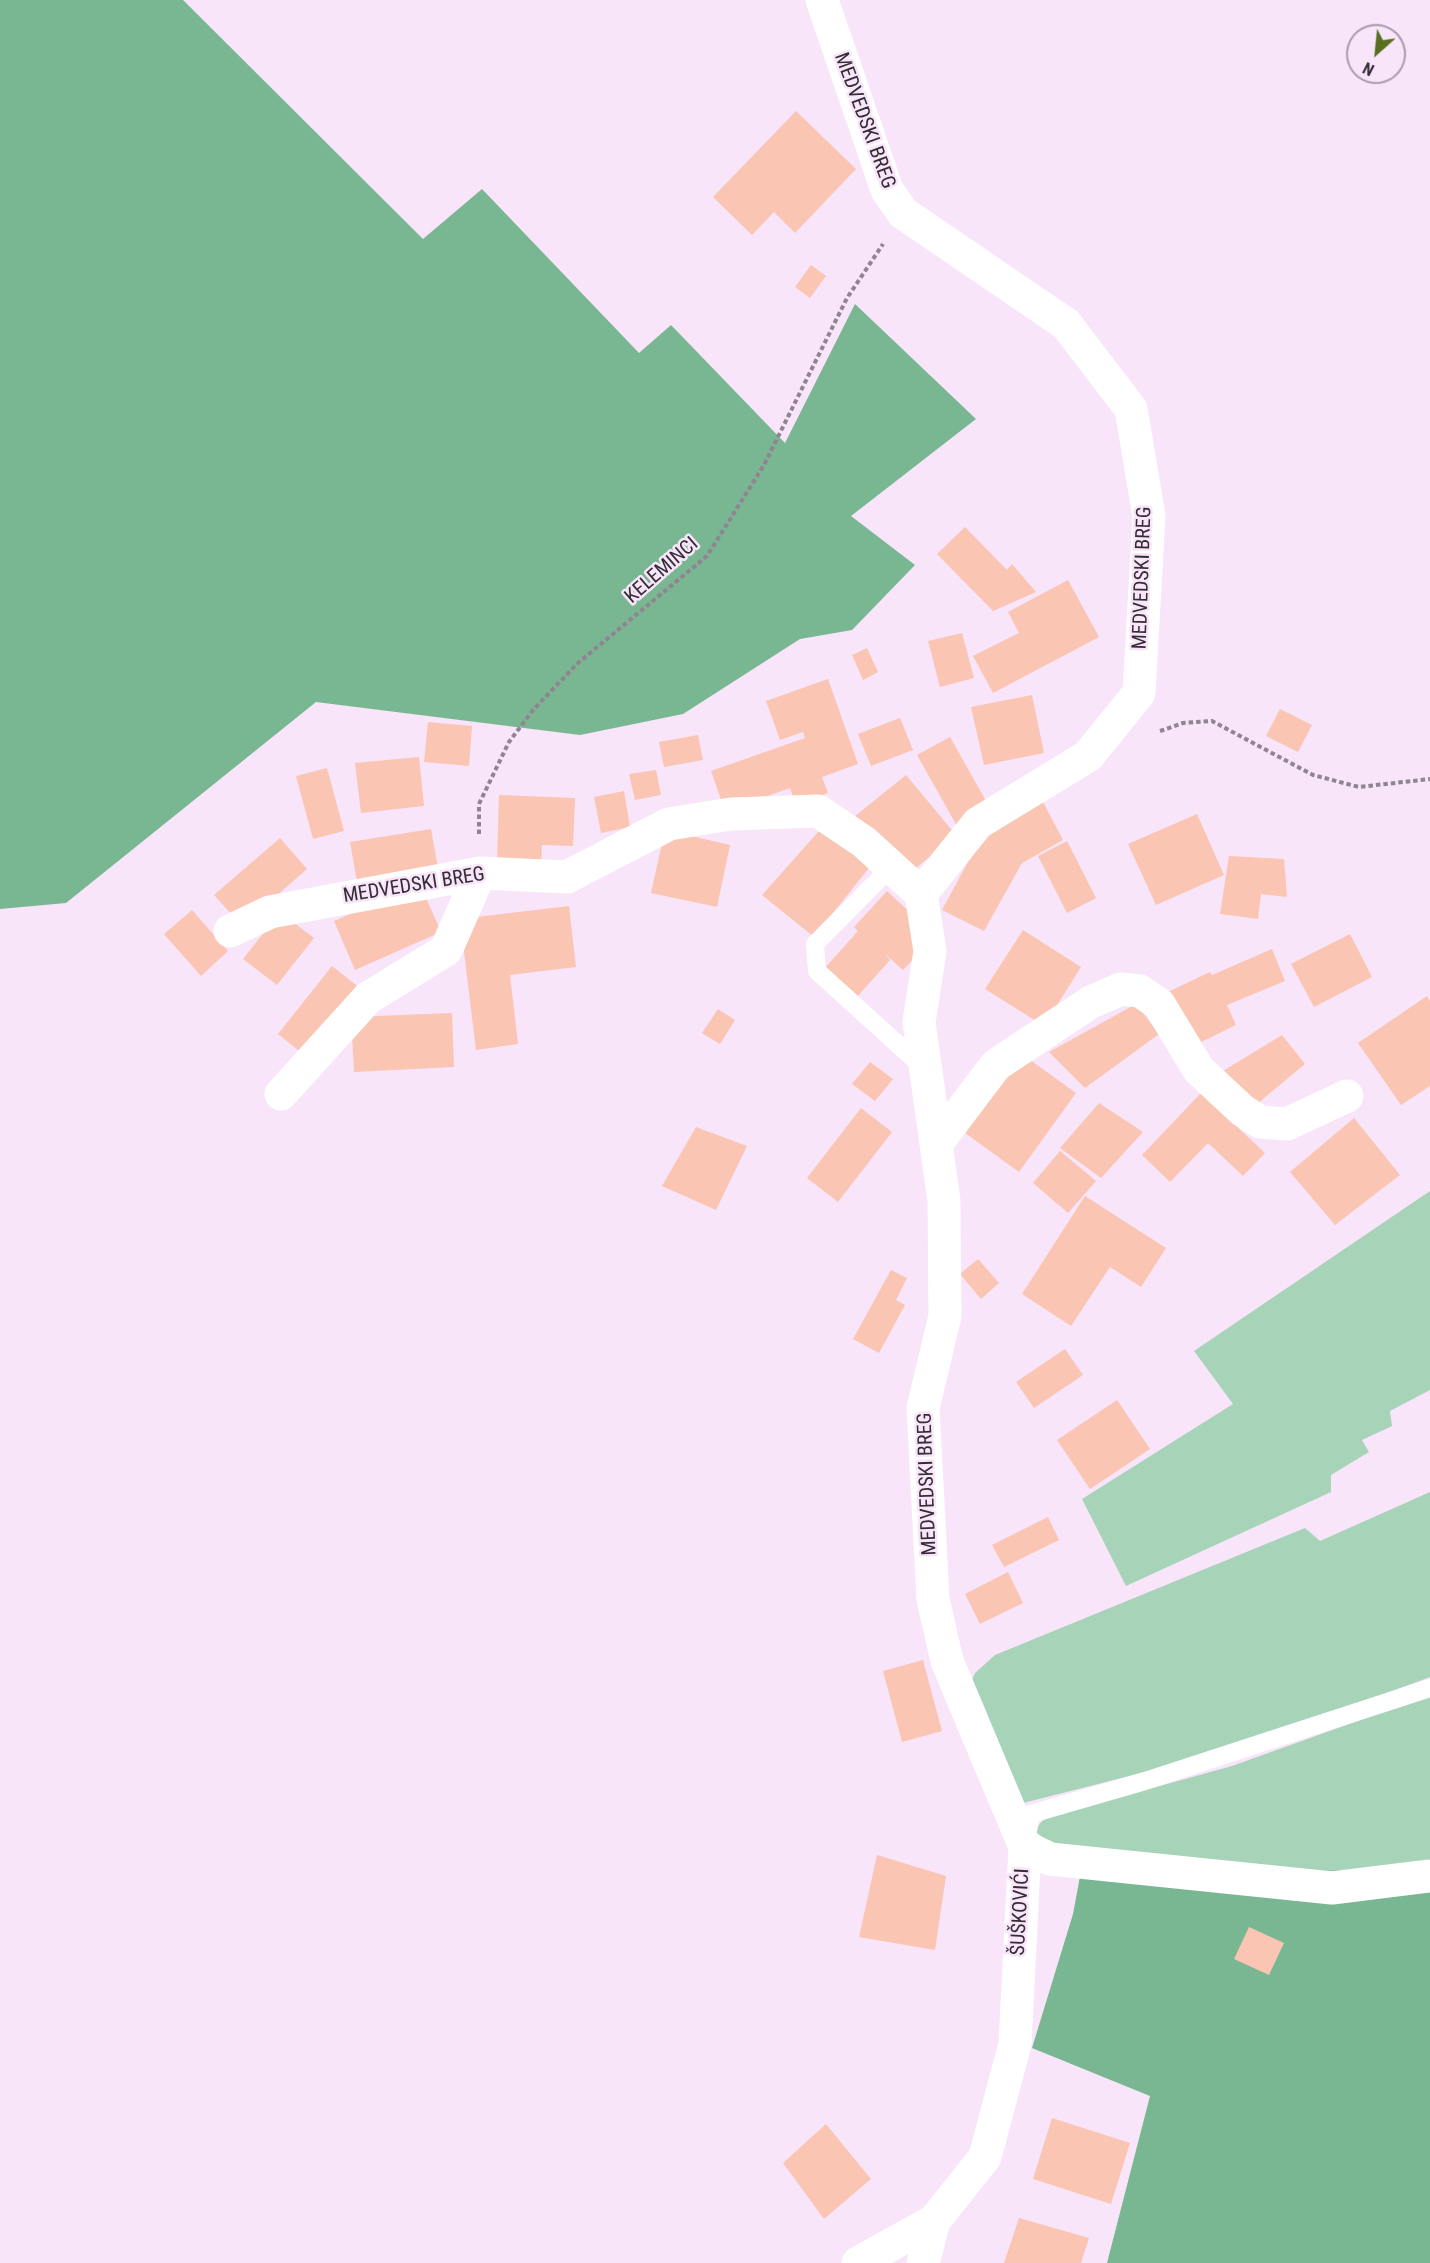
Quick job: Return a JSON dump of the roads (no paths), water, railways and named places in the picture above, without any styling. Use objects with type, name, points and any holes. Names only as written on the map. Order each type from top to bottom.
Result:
[{"type":"street","name":"MEDVEDSKI BREG","points":[[822,0],[887,190],[903,213],[1066,324],[1131,409],[1149,516],[1139,693],[1088,756],[978,822],[921,894]]},
{"type":"street","name":"MEDVEDSKI BREG","points":[[230,930],[270,912],[480,873],[567,877],[669,824],[731,814],[818,811],[864,842],[921,894],[930,951],[919,1022],[944,1201],[945,1316],[923,1408],[933,1599],[947,1661],[1025,1847]]},
{"type":"street","points":[[281,1094],[368,998],[446,950],[480,873]]},
{"type":"street","points":[[937,1143],[996,1065],[1091,1002],[1121,989],[1140,991],[1159,1004],[1199,1070],[1242,1110],[1260,1122],[1287,1124],[1347,1096]]},
{"type":"street","name":"ŠUŠKOVIĆI","points":[[923,2263],[934,2222],[985,2157],[1015,2044],[1025,1847],[1050,1859],[1332,1888],[1430,1876]]},
{"type":"street","name":"ŠUŠKOVIĆI","points":[[858,2263],[934,2222]]},
{"type":"lane","points":[[891,867],[815,944],[817,972],[926,1069]]},
{"type":"lane","points":[[1025,1847],[1031,1814],[1145,1781],[1430,1688]]}]
